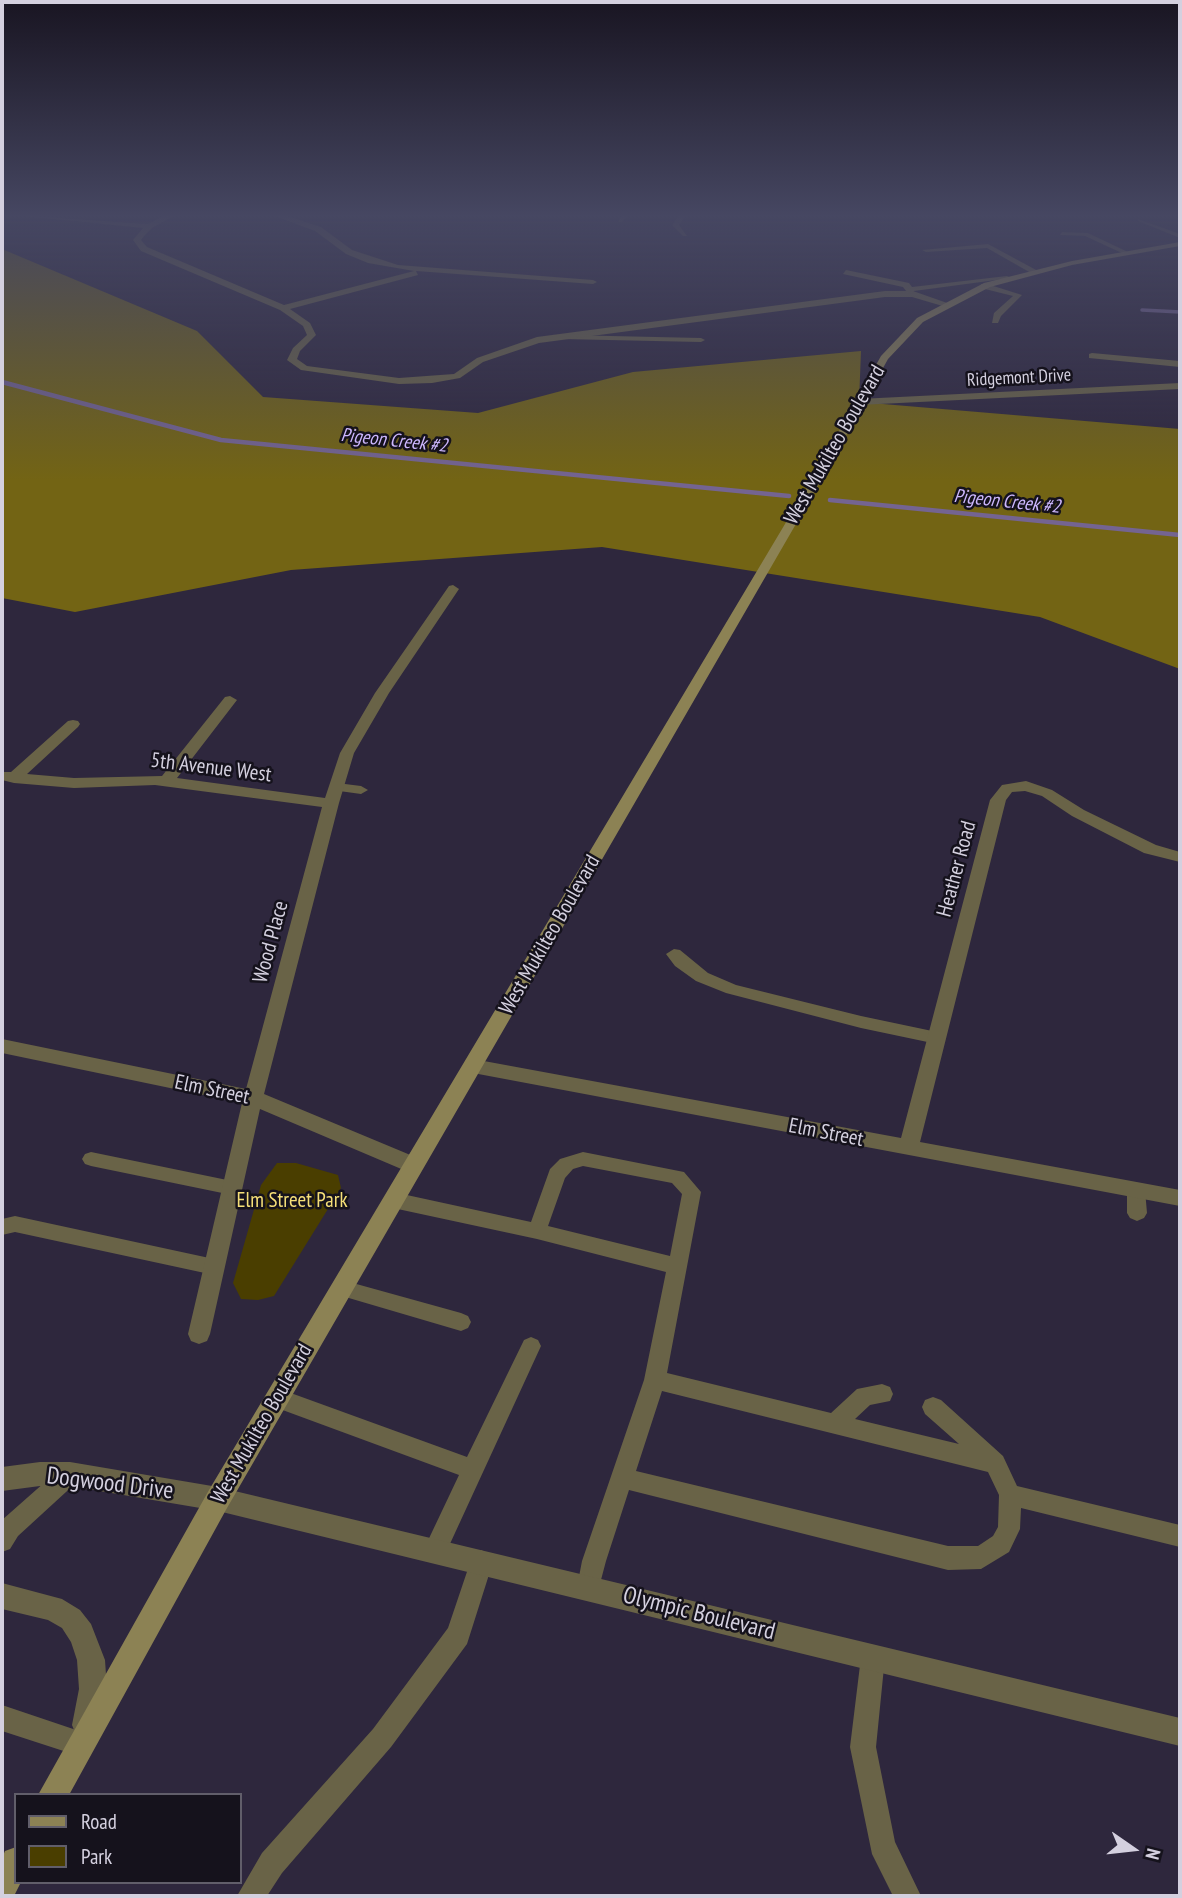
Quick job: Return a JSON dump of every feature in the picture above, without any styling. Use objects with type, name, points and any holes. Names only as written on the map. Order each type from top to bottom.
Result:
[{"type":"main road","name":"West Mukilteo Boulevard","points":[[54,1793],[218,1499],[807,496],[884,358],[919,320],[949,303]]},
{"type":"main road","points":[[2,1887],[14,1866]]},
{"type":"street","points":[[270,303],[307,325],[312,335],[296,349],[292,360],[304,368],[399,381],[457,376],[480,360],[511,347],[565,337],[823,303]]},
{"type":"street","points":[[283,308],[303,303]]},
{"type":"street","points":[[942,303],[946,304]]},
{"type":"street","points":[[1092,356],[1180,364]]},
{"type":"street","name":"Ridgemont Drive","points":[[859,402],[1180,386]]},
{"type":"street","name":"Wood Place","points":[[199,1334],[253,1098],[347,753],[382,693],[453,589]]},
{"type":"street","points":[[166,782],[230,700]]},
{"type":"street","points":[[8,777],[73,724]]},
{"type":"street","name":"5th Avenue West","points":[[8,777],[74,782],[166,782],[334,795]]},
{"type":"street","name":"Heather Road","points":[[908,1148],[998,800],[1007,788],[1026,786],[1048,793],[1078,813],[1150,849],[1180,857]]},
{"type":"street","name":"Elm Street","points":[[2,1046],[253,1098],[413,1165]]},
{"type":"street","name":"Elm Street","points":[[473,1066],[1180,1198]]},
{"type":"street","name":"Dogwood Drive","points":[[2,1479],[40,1474],[70,1474],[218,1499]]},
{"type":"street","name":"Olympic Boulevard","points":[[218,1499],[1180,1732]]},
{"type":"street","points":[[2,1596],[53,1608],[71,1619],[81,1634],[91,1660],[93,1689],[82,1744]]},
{"type":"lane","points":[[995,321],[997,315],[1010,303]]},
{"type":"lane","points":[[565,337],[701,340]]},
{"type":"lane","points":[[334,795],[360,790]]},
{"type":"lane","points":[[674,954],[702,977],[732,989],[861,1022],[937,1038]]},
{"type":"lane","points":[[91,1159],[232,1188]]},
{"type":"lane","points":[[537,1231],[557,1174],[567,1164],[583,1159],[677,1177],[692,1192],[655,1380],[594,1562],[589,1587]]},
{"type":"lane","points":[[1136,1190],[1137,1213]]},
{"type":"lane","points":[[393,1200],[537,1231],[677,1266]]},
{"type":"lane","points":[[2,1227],[15,1224],[214,1267]]},
{"type":"lane","points":[[342,1288],[461,1322]]},
{"type":"lane","points":[[435,1551],[531,1346]]},
{"type":"lane","points":[[655,1380],[995,1463]]},
{"type":"lane","points":[[835,1424],[864,1396],[882,1394]]},
{"type":"lane","points":[[277,1398],[473,1470]]},
{"type":"lane","points":[[622,1478],[948,1558],[981,1557],[1000,1544],[1009,1528],[1010,1495],[995,1463],[933,1407]]},
{"type":"lane","points":[[2,1541],[10,1528],[70,1474]]},
{"type":"lane","points":[[1010,1495],[1180,1536]]},
{"type":"lane","points":[[251,1896],[272,1863],[382,1738],[458,1635],[481,1562]]},
{"type":"lane","points":[[873,1657],[863,1747],[882,1844],[907,1896]]},
{"type":"lane","points":[[2,1718],[82,1744]]},
{"type":"green space","name":"Elm Street Park","points":[[277,1163],[296,1163],[338,1175],[341,1188],[274,1296],[258,1300],[241,1299],[233,1283],[261,1185]]},
{"type":"shaded area","points":[[2,303],[129,303],[197,331],[263,397],[478,413],[633,372],[861,351],[859,402],[1180,429],[1180,669],[1040,617],[602,547],[291,570],[75,612],[2,598]]},
{"type":"waterway","points":[[1142,310],[1180,312]]},
{"type":"waterway","name":"Pigeon Creek #2","points":[[2,382],[221,440],[789,496]]},
{"type":"waterway","name":"Pigeon Creek #2","points":[[830,500],[1180,535]]}]
